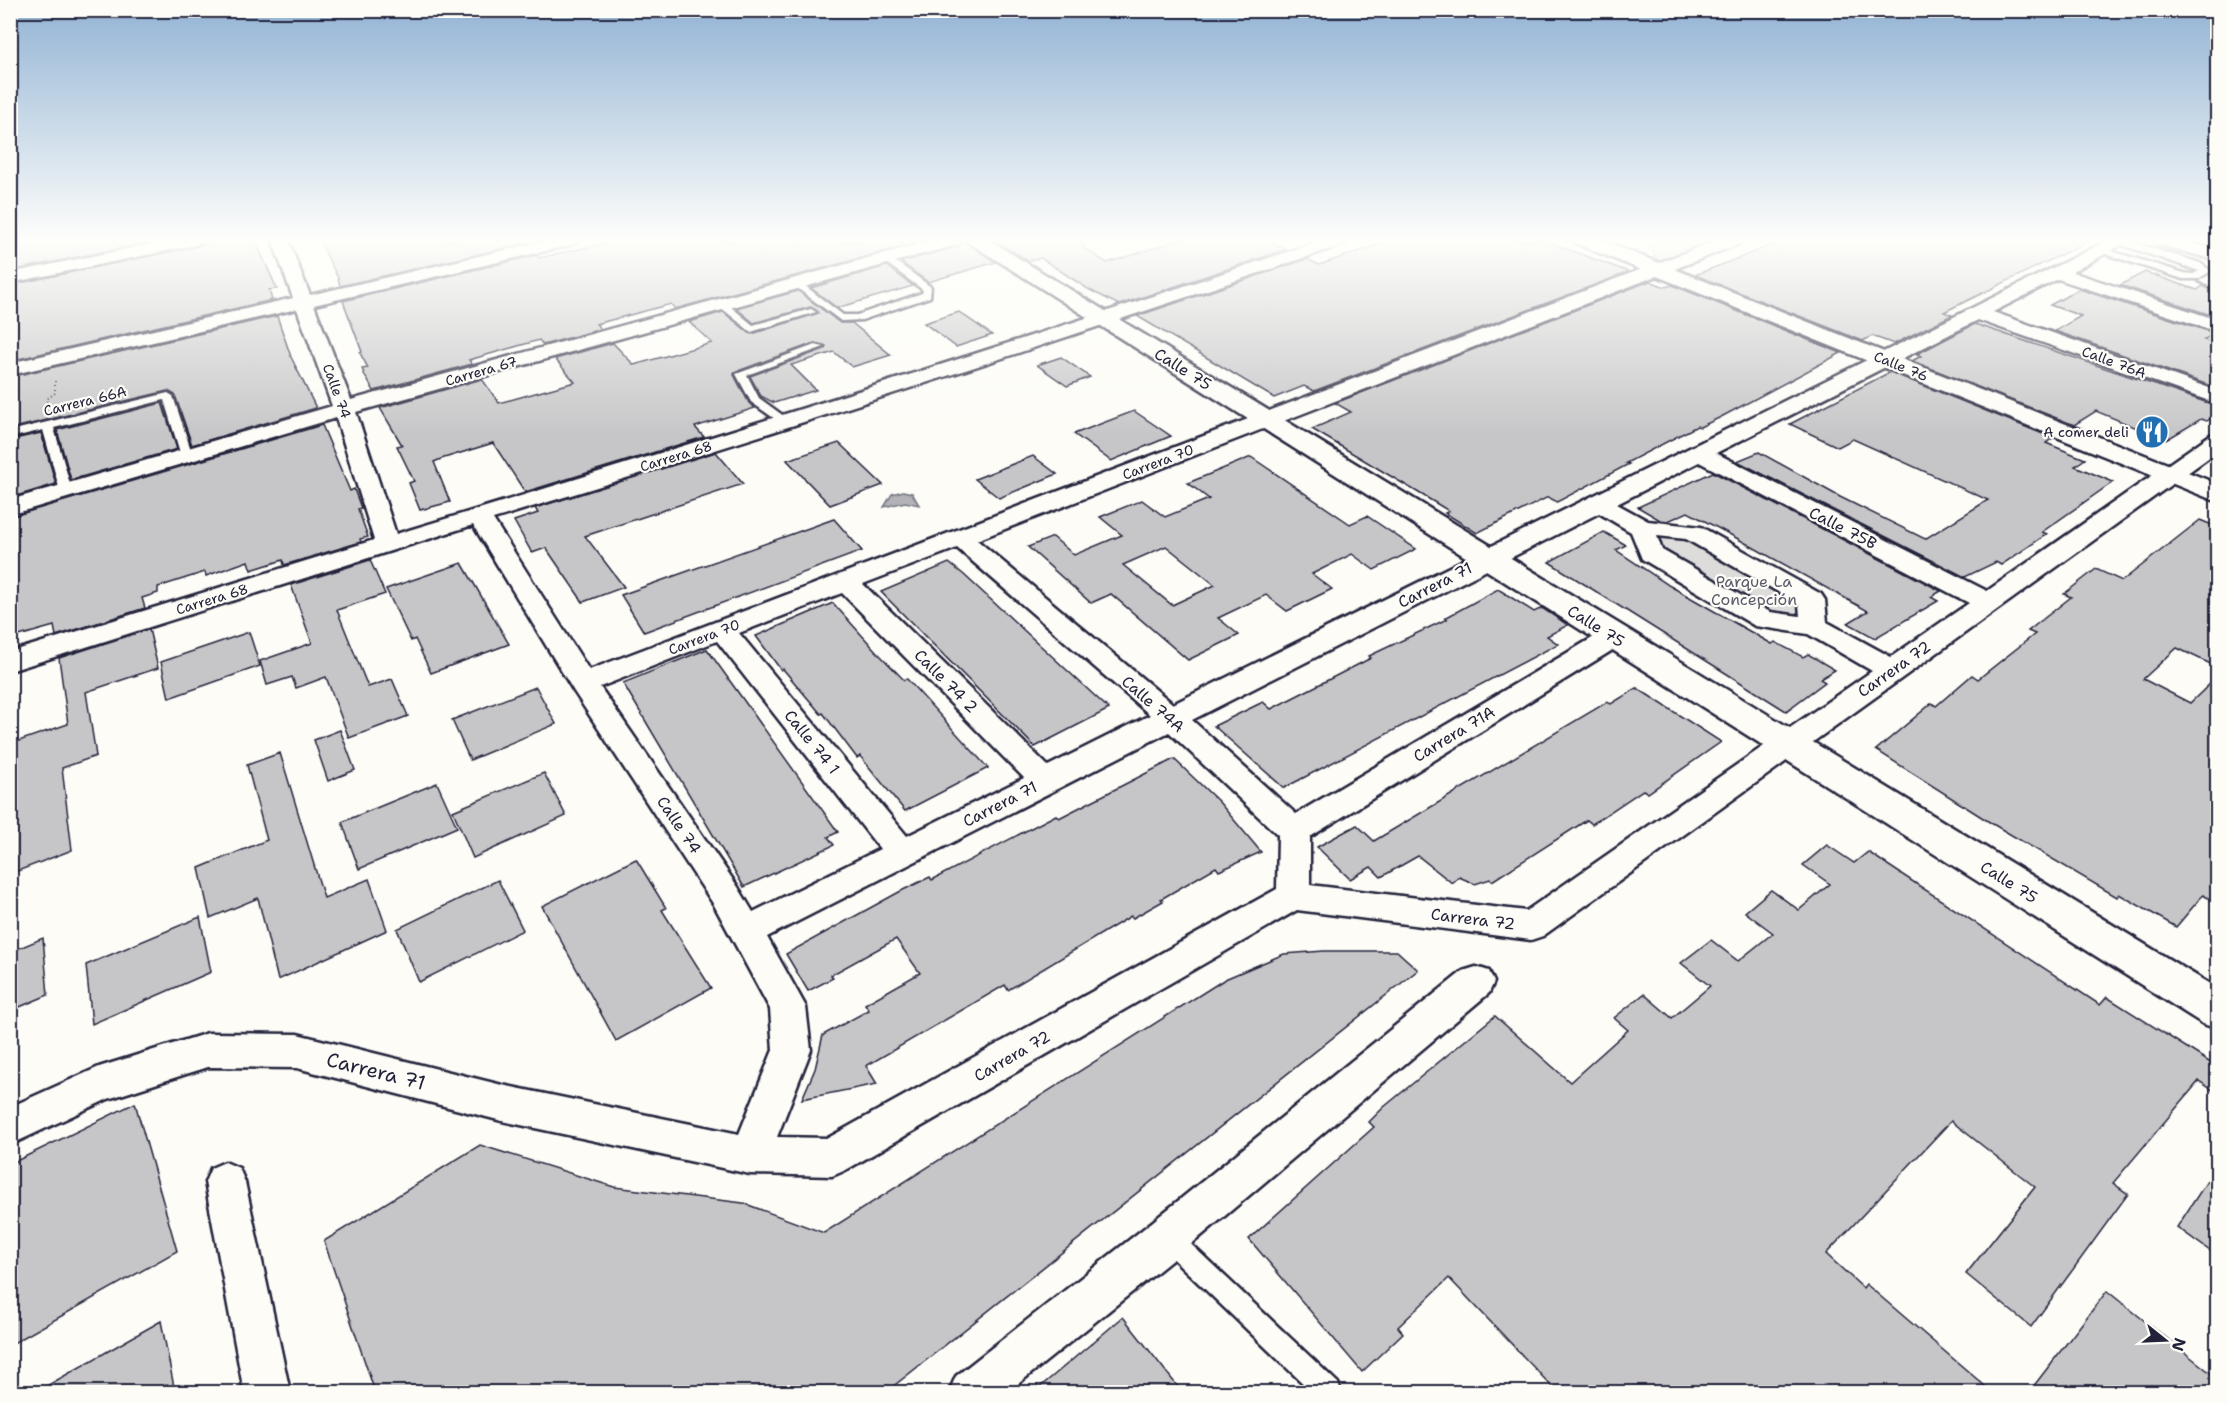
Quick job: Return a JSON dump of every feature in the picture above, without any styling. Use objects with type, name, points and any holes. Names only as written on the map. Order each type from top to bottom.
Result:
[{"type":"street","points":[[10,369],[288,305]]},
{"type":"street","name":"Calle 74","points":[[304,305],[344,409],[387,544]]},
{"type":"street","name":"Carrera 67","points":[[10,508],[344,409],[717,305]]},
{"type":"street","name":"Calle 75","points":[[1080,305],[2216,1008]]},
{"type":"street","name":"Carrera 68","points":[[10,662],[786,422],[1146,305]]},
{"type":"street","name":"Carrera 70","points":[[583,683],[1562,305]]},
{"type":"street","name":"Calle 76","points":[[1748,305],[2217,494]]},
{"type":"street","name":"Carrera 71","points":[[747,931],[1992,305]]},
{"type":"street","points":[[2155,305],[2217,326]]},
{"type":"street","name":"Calle 76A","points":[[1977,313],[2217,398]]},
{"type":"street","name":"Carrera 72","points":[[750,1155],[832,1157],[1293,896],[1531,926],[2217,440]]},
{"type":"street","name":"Calle 75B","points":[[1698,453],[1989,602]]},
{"type":"street","points":[[1599,503],[1642,528],[1692,532],[1702,537],[1812,600],[1814,626]]},
{"type":"street","name":"Calle 74","points":[[479,516],[583,683],[747,931],[788,1007],[792,1050],[750,1155]]},
{"type":"street","points":[[1642,528],[1651,554],[1764,620],[1814,626],[1892,670]]},
{"type":"street","name":"Calle 74A","points":[[960,538],[1171,718],[1294,831]]},
{"type":"street","name":"Calle 74 2","points":[[846,582],[1046,781]]},
{"type":"street","name":"Calle 74 1","points":[[722,630],[902,853]]},
{"type":"street","name":"Carrera 71A","points":[[1294,831],[1614,637]]},
{"type":"street","points":[[1293,896],[1294,831]]},
{"type":"street","points":[[972,1392],[1167,1237],[1476,982]]},
{"type":"street","name":"Carrera 71","points":[[10,1127],[99,1084],[208,1050],[297,1051],[502,1103],[750,1155]]},
{"type":"street","points":[[225,1182],[267,1392]]},
{"type":"lane","points":[[724,305],[751,329],[811,312]]},
{"type":"lane","points":[[824,305],[841,318],[858,318],[896,305]]},
{"type":"lane","points":[[786,422],[755,400],[741,374],[819,347]]},
{"type":"lane","name":"Carrera 66A","points":[[10,435],[168,396],[187,456]]},
{"type":"lane","points":[[48,426],[66,492]]},
{"type":"lane","points":[[1167,1237],[1329,1392]]},
{"type":"path","points":[[48,426],[47,399],[55,393],[54,359]]},
{"type":"green space","name":"Parque La Concepción","points":[[1649,532],[1690,535],[1807,601],[1807,622],[1765,616],[1656,554]]},
{"type":"shaded area","points":[[903,491],[912,493],[919,505],[905,502],[884,507],[892,494]]},
{"type":"building","points":[[10,305],[248,305],[10,361]]},
{"type":"building","points":[[345,305],[665,305],[596,324],[601,329],[543,345],[539,340],[469,360],[472,364],[374,391],[362,369],[368,368],[360,353],[362,352]]},
{"type":"building","points":[[672,305],[688,305],[675,309]]},
{"type":"building","points":[[745,305],[817,305],[840,323],[852,323],[891,355],[852,367],[834,352],[791,365],[816,390],[774,403],[761,396],[750,376],[825,349],[826,346],[814,343],[735,372],[734,375],[749,403],[755,408],[695,427],[704,437],[525,492],[493,443],[441,459],[434,462],[450,502],[420,510],[409,483],[414,481],[397,446],[402,445],[380,408],[482,379],[499,403],[575,382],[555,359],[613,343],[634,365],[712,343],[689,322],[723,312],[752,334],[818,313],[810,307],[754,323],[736,308]]},
{"type":"building","points":[[1168,305],[1540,305],[1314,391],[1304,386],[1274,398],[1137,316]]},
{"type":"building","points":[[1587,305],[1723,305],[1841,353],[1721,417],[1700,427],[1697,426],[1626,463],[1629,464],[1557,502],[1548,497],[1477,533],[1445,513],[1449,511],[1312,429],[1351,412],[1335,403]]},
{"type":"building","points":[[1773,305],[1957,305],[1944,312],[1952,315],[1894,344],[1872,336],[1863,341]]},
{"type":"building","points":[[2051,305],[2130,305],[2214,333],[2204,340],[2217,344],[2217,388],[2055,331],[2081,316]]},
{"type":"building","points":[[2182,305],[2217,305],[2217,317]]},
{"type":"building","points":[[959,312],[992,335],[956,347],[924,323]]},
{"type":"building","points":[[277,316],[291,357],[316,408],[192,445],[175,395],[167,391],[10,429],[10,377]]},
{"type":"building","points":[[1975,324],[2217,406],[2217,414],[2207,421],[2201,419],[2166,440],[2096,411],[2074,425],[1912,361],[1921,356],[1917,354]]},
{"type":"building","points":[[1061,357],[1090,377],[1067,386],[1037,365]]},
{"type":"building","points":[[1890,372],[2053,438],[2046,443],[2085,459],[2075,466],[2113,482],[2042,532],[2047,534],[2001,565],[1996,562],[1965,577],[1737,461],[1759,452],[1840,497],[1925,539],[1988,500],[1853,439],[1838,447],[1790,424]]},
{"type":"building","points":[[162,403],[177,449],[71,480],[57,430]]},
{"type":"building","points":[[1134,411],[1171,436],[1111,461],[1074,434]]},
{"type":"building","points":[[322,425],[350,491],[354,489],[361,508],[358,509],[368,537],[360,539],[361,542],[284,565],[283,560],[251,570],[248,561],[206,576],[205,572],[158,587],[158,593],[142,598],[145,608],[56,636],[54,626],[12,638],[10,517]]},
{"type":"building","points":[[41,433],[56,484],[10,498],[10,440]]},
{"type":"building","points":[[839,443],[883,485],[830,505],[787,460]]},
{"type":"building","points":[[716,452],[743,484],[585,536],[624,587],[583,602],[546,548],[532,553],[514,521],[538,513],[535,508]]},
{"type":"building","points":[[1033,456],[1057,474],[999,498],[975,479]]},
{"type":"building","points":[[1251,457],[1350,524],[1367,516],[1416,549],[1374,570],[1352,554],[1312,574],[1332,589],[1287,611],[1266,595],[1218,618],[1239,635],[1188,660],[1111,594],[1091,603],[1028,547],[1053,537],[1074,555],[1122,535],[1100,517],[1142,500],[1165,517],[1209,499],[1188,483]],"holes":[[[1166,546],[1215,585],[1172,605],[1123,565]]]},
{"type":"building","points":[[1713,472],[1941,591],[1931,597],[1938,601],[1875,638],[1848,623],[1868,611],[1731,535],[1688,512],[1668,521],[1660,520],[1638,507]]},
{"type":"building","points":[[834,519],[862,551],[644,632],[621,595]]},
{"type":"building","points":[[2200,520],[2217,527],[2217,667],[2177,648],[2143,679],[2190,703],[2217,677],[2217,903],[2203,895],[2176,927],[2119,894],[2117,897],[1991,823],[1876,750],[1932,703],[1936,706],[1972,675],[1978,679],[2035,634],[2028,631],[2071,597],[2064,594],[2096,569],[2122,581]]},
{"type":"building","points":[[1604,532],[1626,545],[1616,550],[1670,586],[1772,644],[1775,642],[1803,657],[1808,654],[1835,670],[1820,679],[1825,682],[1786,711],[1549,562]]},
{"type":"building","points":[[370,560],[385,594],[337,610],[368,687],[392,679],[408,716],[349,738],[326,677],[296,688],[292,677],[267,685],[260,661],[312,643],[291,585]]},
{"type":"building","points":[[462,563],[509,644],[431,673],[415,639],[411,641],[386,589]]},
{"type":"building","points":[[949,563],[1109,709],[1035,747],[881,592]]},
{"type":"building","points":[[1498,589],[1534,612],[1542,608],[1568,625],[1547,636],[1558,644],[1284,788],[1214,726],[1263,702],[1271,709],[1371,658],[1369,656],[1447,619],[1445,618]]},
{"type":"building","points":[[833,603],[904,680],[907,679],[988,768],[905,811],[860,756],[857,758],[823,713],[821,714],[783,669],[781,670],[756,636]]},
{"type":"building","points":[[149,629],[158,668],[86,692],[96,756],[62,768],[72,850],[10,874],[10,744],[68,724],[59,658]]},
{"type":"building","points":[[249,632],[260,666],[169,698],[161,662]]},
{"type":"building","points":[[707,649],[838,832],[828,837],[834,845],[744,887],[623,683]]},
{"type":"building","points":[[536,687],[556,724],[470,760],[452,720]]},
{"type":"building","points":[[1637,688],[1721,742],[1648,793],[1643,790],[1592,824],[1587,820],[1492,881],[1490,879],[1475,884],[1459,877],[1452,883],[1418,856],[1381,877],[1371,867],[1350,879],[1317,847],[1357,825],[1374,841],[1607,702],[1611,704]]},
{"type":"building","points":[[340,730],[355,770],[328,781],[314,740]]},
{"type":"building","points":[[280,753],[324,898],[369,879],[387,930],[278,980],[258,898],[210,918],[199,868],[267,840],[247,765]]},
{"type":"building","points":[[1174,759],[1219,802],[1261,852],[1219,871],[1216,867],[1161,899],[1163,901],[1133,918],[1131,916],[1008,990],[1005,985],[866,1066],[877,1084],[802,1099],[815,1069],[823,1035],[869,1010],[865,1004],[920,973],[896,939],[831,975],[833,978],[808,991],[786,954],[901,891],[930,877],[932,880],[1056,815],[1059,818]]},
{"type":"building","points":[[544,773],[566,816],[473,858],[453,811]]},
{"type":"building","points":[[437,783],[457,827],[359,869],[342,822]]},
{"type":"building","points":[[1827,845],[1854,863],[1868,852],[2100,1005],[2107,997],[2217,1067],[2217,1093],[2199,1081],[2113,1183],[2128,1194],[2031,1327],[1966,1274],[2035,1187],[1951,1121],[1826,1254],[1863,1288],[1866,1284],[1992,1392],[1557,1392],[1449,1278],[1398,1327],[1403,1333],[1362,1372],[1249,1239],[1374,1127],[1369,1122],[1384,1107],[1495,1016],[1570,1082],[1628,1030],[1614,1018],[1644,994],[1672,1018],[1710,986],[1681,963],[1711,940],[1738,961],[1773,933],[1745,912],[1771,890],[1799,910],[1830,884],[1803,865]]},
{"type":"building","points":[[636,859],[666,908],[662,910],[711,988],[616,1041],[542,906]]},
{"type":"building","points":[[498,880],[523,930],[419,982],[397,929]]},
{"type":"building","points":[[200,917],[211,972],[92,1024],[86,965]]},
{"type":"building","points":[[43,938],[48,995],[10,1011],[10,952]]},
{"type":"building","points":[[1324,951],[1397,951],[1418,970],[886,1392],[375,1392],[324,1241],[480,1145],[614,1187],[743,1203],[824,1233],[1225,979],[1284,954]]},
{"type":"building","points":[[135,1103],[177,1251],[10,1345],[10,1164]]},
{"type":"building","points":[[2217,1166],[2217,1256],[2177,1227]]},
{"type":"building","points":[[2107,1291],[2217,1378],[2217,1392],[2029,1392]]},
{"type":"building","points":[[1123,1317],[1182,1392],[1034,1392]]},
{"type":"building","points":[[161,1321],[175,1392],[36,1392]]},
{"type":"place","name":"A comer deli","points":[[2152,432]]}]
